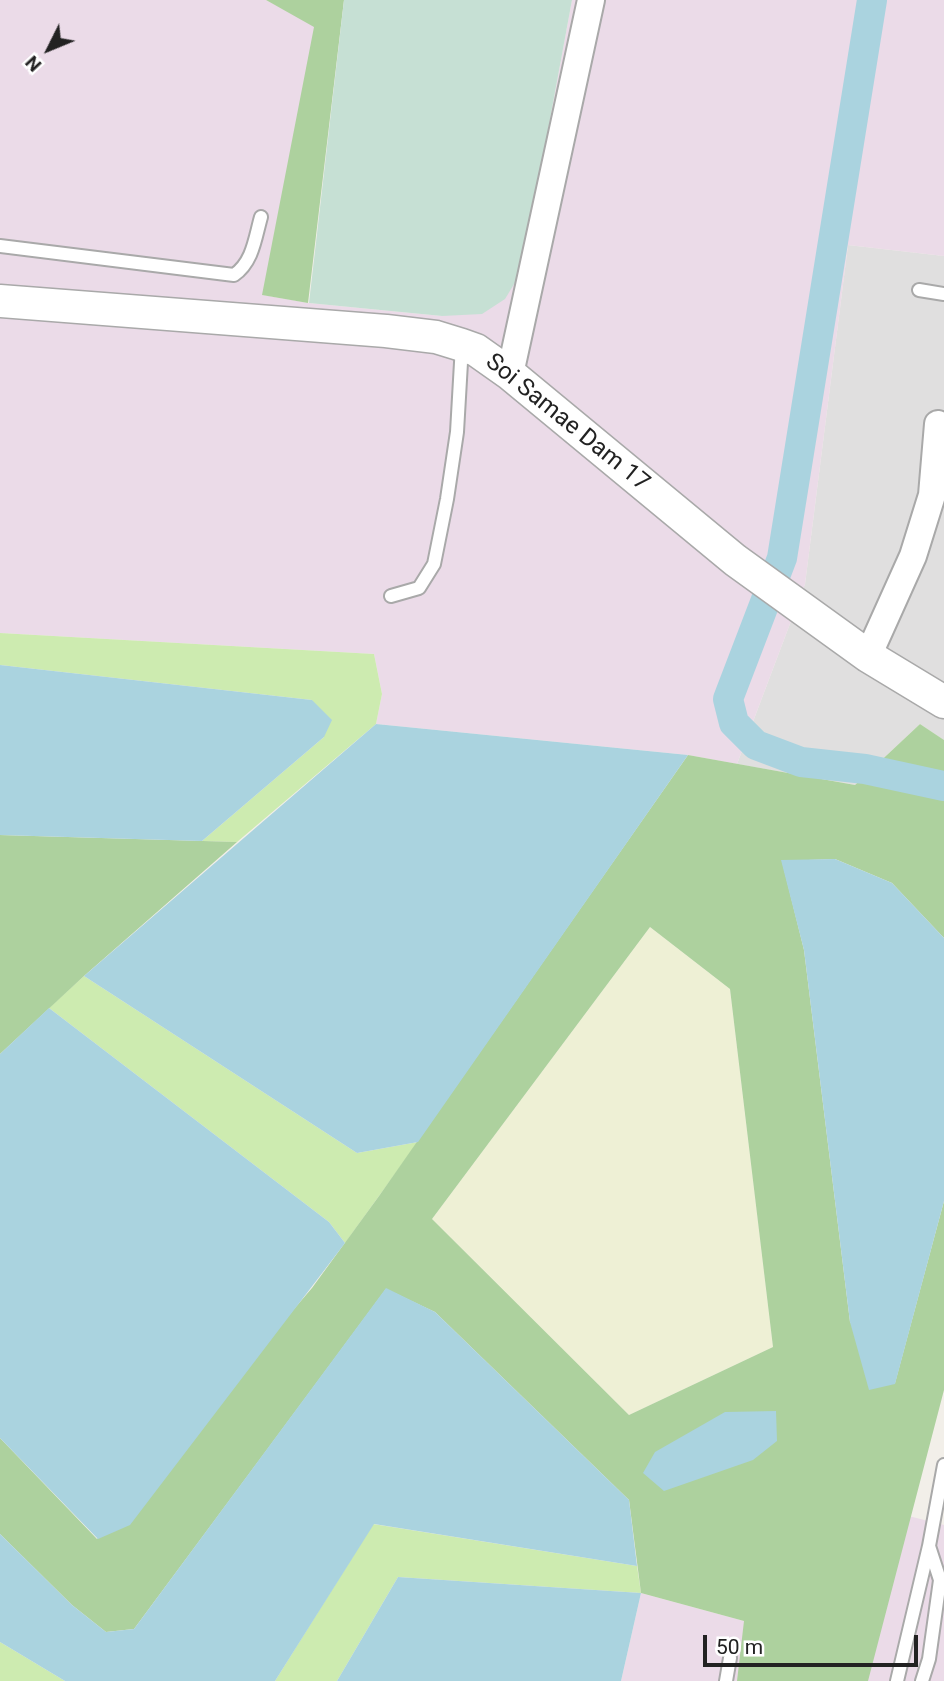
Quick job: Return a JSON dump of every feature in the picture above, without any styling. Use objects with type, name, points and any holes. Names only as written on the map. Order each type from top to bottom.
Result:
[{"type":"street","points":[[510,374],[591,0]]},
{"type":"street","name":"Soi Samae Dam 17","points":[[0,301],[386,331],[436,337],[476,350],[510,374],[735,560],[868,656],[944,702]]},
{"type":"street","points":[[868,656],[913,556],[932,495],[938,424]]},
{"type":"lane","points":[[0,246],[234,275],[244,268],[250,257],[261,217]]},
{"type":"lane","points":[[919,290],[944,294]]},
{"type":"lane","points":[[391,596],[419,588],[433,564],[447,499],[457,432],[462,345]]},
{"type":"lane","points":[[897,1681],[929,1546],[944,1465]]},
{"type":"lane","points":[[922,1681],[929,1659],[942,1581],[929,1546]]},
{"type":"lane","points":[[920,1577],[942,1581]]},
{"type":"lane","points":[[726,1681],[730,1658]]},
{"type":"shaded area","points":[[0,0],[266,0],[315,26],[263,295],[309,303],[442,316],[522,271],[572,0],[944,0],[944,256],[848,245],[805,584],[737,764],[688,755],[376,724],[382,694],[374,654],[0,633]]},
{"type":"shaded area","points":[[848,245],[944,256],[944,740],[920,724],[855,785],[737,764],[805,584]]},
{"type":"shaded area","points":[[767,1480],[944,1525],[944,1681],[621,1681],[641,1593],[744,1621]]},
{"type":"green space","points":[[266,0],[344,0],[308,303],[262,295],[314,27]]},
{"type":"green space","points":[[344,0],[572,0],[522,271],[505,299],[482,314],[442,316],[309,303]]},
{"type":"green space","points":[[0,633],[374,654],[382,694],[376,724],[237,842],[202,841],[324,737],[312,700],[0,665]]},
{"type":"green space","points":[[920,724],[944,740],[944,938],[892,883],[835,859],[782,861],[804,950],[850,1322],[895,1383],[944,1201],[944,1390],[868,1681],[737,1681],[744,1621],[641,1593],[629,1500],[435,1312],[386,1289],[134,1629],[106,1632],[72,1605],[0,1534],[0,1438],[97,1539],[312,1288],[688,755],[855,785]],"holes":[[[650,927],[730,989],[773,1347],[629,1415],[432,1219]]]},
{"type":"green space","points":[[0,835],[237,842],[84,976],[0,1054]]},
{"type":"green space","points":[[650,927],[730,989],[773,1347],[629,1415],[432,1219]]},
{"type":"green space","points":[[84,976],[357,1153],[418,1142],[345,1243],[329,1222],[49,1008]]},
{"type":"green space","points":[[373,1524],[637,1566],[641,1593],[398,1577],[337,1681],[275,1681]]},
{"type":"green space","points":[[0,1642],[65,1681],[0,1681]]},
{"type":"water","points":[[0,665],[312,700],[332,720],[324,737],[202,841],[0,835]]},
{"type":"water","points":[[376,724],[688,755],[418,1142],[357,1153],[84,976]]},
{"type":"water","points":[[835,859],[892,883],[944,938],[944,1201],[895,1384],[869,1390],[850,1322],[804,950],[781,860]]},
{"type":"water","points":[[49,1008],[329,1222],[345,1243],[130,1525],[98,1539],[0,1438],[0,1054]]},
{"type":"water","points":[[386,1288],[435,1312],[629,1500],[637,1566],[374,1524],[275,1681],[65,1681],[0,1642],[0,1534],[72,1605],[106,1632],[134,1629]]},
{"type":"water","points":[[776,1411],[777,1441],[753,1460],[664,1491],[643,1473],[655,1452],[725,1412]]},
{"type":"water","points":[[398,1577],[641,1593],[621,1681],[337,1681]]},
{"type":"waterway","points":[[872,0],[782,558],[728,699],[734,723],[756,745],[801,762],[865,769],[944,786]]}]
